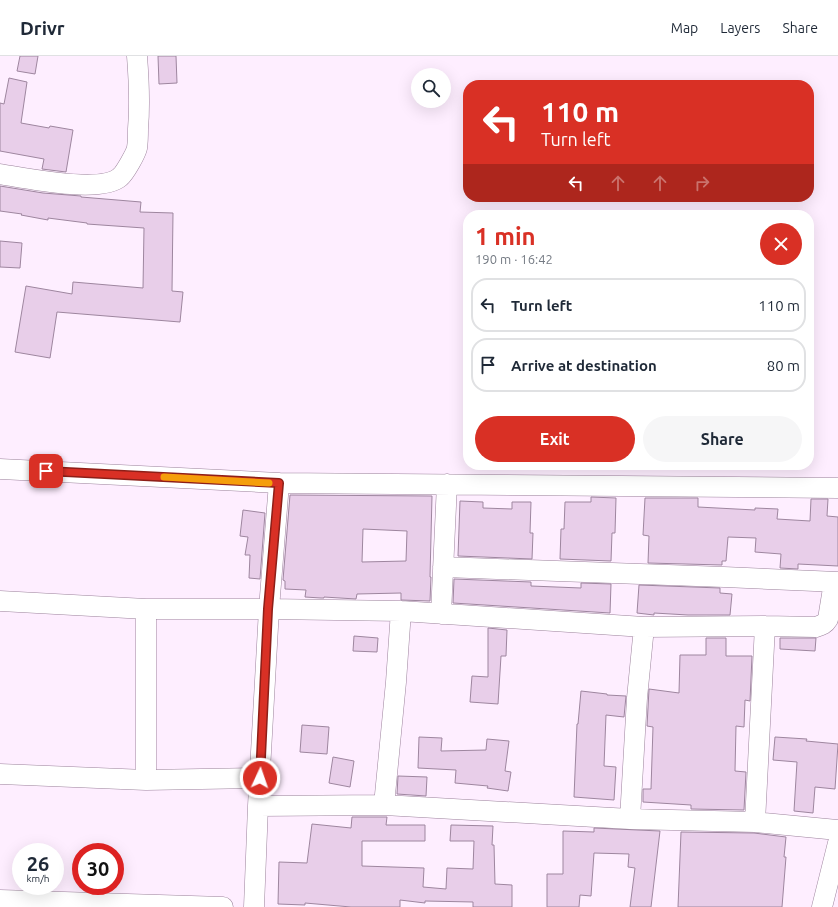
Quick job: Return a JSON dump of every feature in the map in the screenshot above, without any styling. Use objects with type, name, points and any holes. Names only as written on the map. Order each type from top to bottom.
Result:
[{"type":"street","points":[[0,174],[62,184],[108,183],[120,177],[128,167],[137,149],[139,121],[137,56]]},
{"type":"street","points":[[0,469],[279,483],[838,488]]},
{"type":"street","points":[[254,907],[268,609],[279,483]]},
{"type":"street","points":[[441,614],[447,484]]},
{"type":"street","points":[[0,601],[146,609],[402,611],[644,627],[816,627],[826,623],[828,619],[836,582],[443,567]]},
{"type":"street","points":[[146,609],[146,780]]},
{"type":"street","points":[[384,805],[402,611]]},
{"type":"street","points":[[755,822],[765,626]]},
{"type":"street","points":[[630,818],[637,698],[644,627]]},
{"type":"street","points":[[0,774],[146,780],[260,778]]},
{"type":"street","points":[[258,806],[384,805],[630,818],[755,822],[838,830]]},
{"type":"street","points":[[822,907],[838,843]]},
{"type":"street","points":[[0,900],[224,907]]},
{"type":"building","points":[[20,56],[38,56],[35,74],[17,71]]},
{"type":"building","points":[[158,56],[176,56],[177,83],[159,84]]},
{"type":"building","points":[[9,78],[27,82],[21,123],[49,128],[50,126],[73,130],[66,172],[42,169],[44,159],[0,151],[0,103],[4,104]]},
{"type":"building","points":[[0,186],[43,193],[141,202],[140,212],[173,213],[172,291],[183,292],[180,322],[57,312],[50,358],[15,352],[26,286],[72,294],[73,282],[143,288],[144,228],[87,224],[48,218],[48,220],[0,211]]},
{"type":"building","points":[[0,241],[22,243],[20,268],[0,267]]},
{"type":"building","points":[[290,495],[432,496],[430,601],[401,600],[401,593],[357,594],[356,599],[305,597],[306,590],[285,589],[285,581],[283,580]],"holes":[[[363,529],[407,531],[406,561],[362,562]]]},
{"type":"building","points":[[591,497],[616,498],[615,533],[612,533],[611,561],[560,559],[561,529],[564,529],[565,502],[591,502]]},
{"type":"building","points":[[645,498],[698,498],[698,507],[755,510],[755,508],[778,509],[777,519],[810,521],[811,499],[828,499],[827,516],[838,517],[838,566],[798,564],[798,569],[780,568],[781,554],[755,552],[756,538],[728,537],[726,561],[722,561],[722,565],[648,563],[649,536],[643,535]]},
{"type":"building","points":[[460,501],[483,502],[483,508],[512,509],[512,502],[531,502],[530,533],[533,533],[532,559],[458,556]]},
{"type":"building","points":[[243,510],[265,513],[260,579],[249,578],[250,555],[245,555],[248,537],[240,536]]},
{"type":"building","points":[[454,579],[531,582],[531,586],[581,588],[581,583],[611,584],[610,613],[453,603]]},
{"type":"building","points":[[639,585],[720,588],[720,593],[732,594],[730,615],[654,613],[654,615],[637,613]]},
{"type":"building","points":[[488,628],[507,630],[506,656],[501,656],[498,704],[470,702],[472,676],[488,677]]},
{"type":"building","points":[[354,636],[378,638],[377,652],[353,651]]},
{"type":"building","points":[[706,638],[726,638],[726,656],[752,656],[750,701],[745,700],[744,727],[736,726],[735,771],[746,772],[744,810],[691,809],[691,805],[643,802],[643,789],[651,789],[653,727],[647,726],[649,689],[679,693],[680,655],[706,655]]},
{"type":"building","points":[[780,638],[816,638],[815,651],[780,649]]},
{"type":"building","points":[[581,691],[626,696],[624,717],[606,715],[604,766],[616,767],[614,800],[574,797],[577,724]]},
{"type":"building","points":[[302,725],[329,727],[327,754],[300,752]]},
{"type":"building","points":[[419,737],[442,738],[441,751],[486,750],[487,739],[509,741],[505,771],[511,772],[508,791],[487,788],[488,786],[455,783],[456,770],[418,768]]},
{"type":"building","points":[[775,737],[807,739],[806,741],[838,744],[835,789],[815,787],[813,813],[794,811],[797,762],[773,760]]},
{"type":"building","points":[[333,757],[354,761],[350,787],[329,783]]},
{"type":"building","points":[[398,776],[427,777],[426,796],[397,794]]},
{"type":"building","points":[[352,817],[387,817],[386,825],[425,825],[425,841],[362,841],[362,866],[424,868],[423,887],[446,889],[447,868],[473,869],[474,841],[450,841],[451,825],[493,826],[492,845],[494,845],[495,884],[512,885],[512,907],[473,907],[473,902],[425,901],[425,903],[400,900],[400,907],[351,907],[305,903],[305,905],[278,904],[279,862],[307,863],[312,824],[351,828]]},
{"type":"building","points":[[594,828],[660,831],[651,907],[630,907],[635,868],[628,867],[629,854],[594,853],[591,896],[580,895],[579,907],[547,907],[547,874],[563,874],[563,831],[594,832]]},
{"type":"building","points":[[681,832],[754,833],[786,837],[782,907],[678,907]]},
{"type":"slow traffic","points":[[164,477],[269,483]]},
{"type":"route","points":[[46,471],[279,483],[268,609],[260,778]]}]
